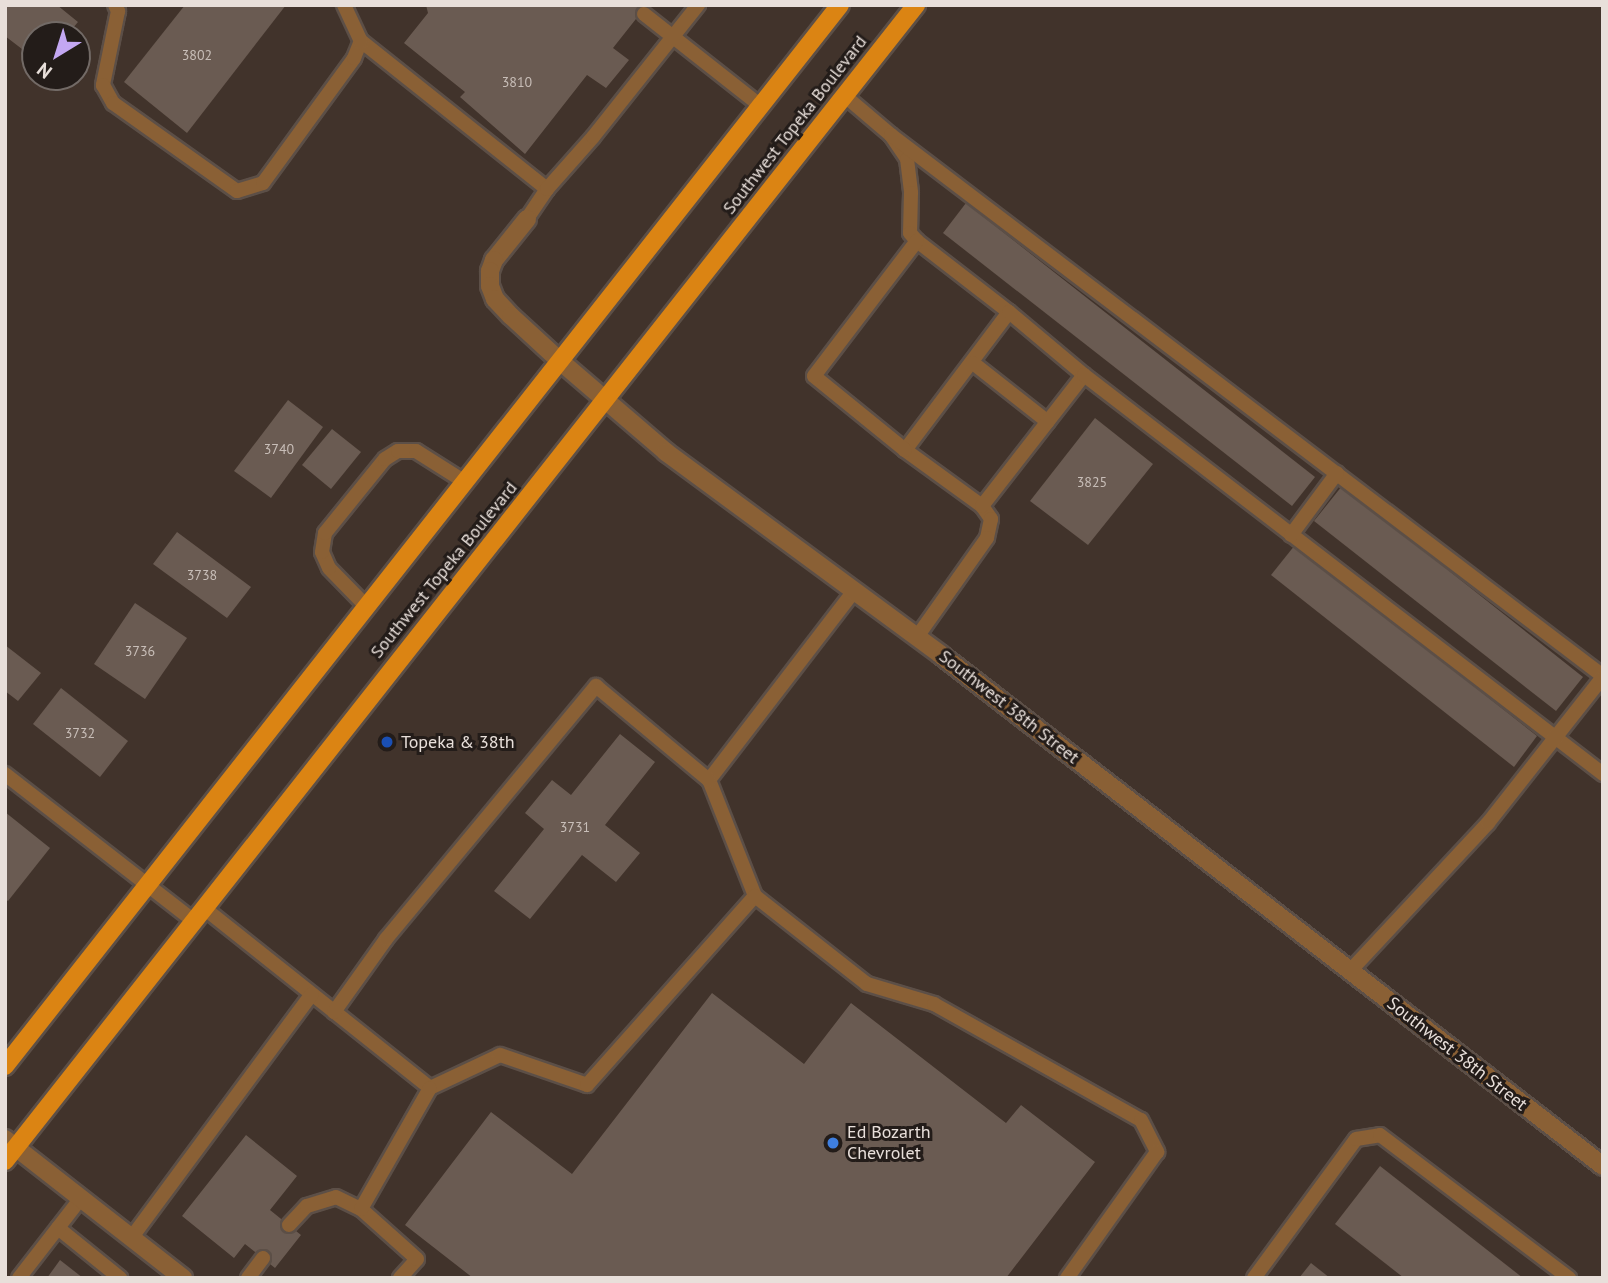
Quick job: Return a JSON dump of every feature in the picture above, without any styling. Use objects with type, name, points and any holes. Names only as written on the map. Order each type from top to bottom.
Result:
[{"type":"main road","name":"Southwest Topeka Boulevard","points":[[5,1066],[840,5]]},
{"type":"main road","name":"Southwest Topeka Boulevard","points":[[9,1149],[199,915],[916,5]]},
{"type":"street","name":"Southwest 38th Street","points":[[527,219],[494,260],[490,271],[490,286],[503,308],[560,361],[666,452],[917,637],[1603,1166]]},
{"type":"street","points":[[9,1149],[81,1198],[183,1278]]},
{"type":"lane","points":[[115,5],[118,11],[103,85],[113,103],[237,191],[263,183],[354,58],[361,41]]},
{"type":"lane","points":[[344,5],[361,41],[547,189]]},
{"type":"lane","points":[[527,219],[547,189],[593,137],[698,5]]},
{"type":"lane","points":[[644,14],[761,106]]},
{"type":"lane","points":[[845,96],[891,135],[1603,677],[1488,823],[1350,971]]},
{"type":"lane","points":[[891,135],[907,159],[911,193],[911,233],[917,242],[1009,312],[1084,375],[1603,774]]},
{"type":"lane","points":[[917,242],[814,376],[905,450],[982,506],[991,519],[987,538],[917,637]]},
{"type":"lane","points":[[905,450],[1009,312]]},
{"type":"lane","points":[[973,363],[1048,422]]},
{"type":"lane","points":[[982,506],[1084,375]]},
{"type":"lane","points":[[367,607],[329,568],[322,552],[325,533],[385,459],[398,451],[416,451],[465,482]]},
{"type":"lane","points":[[1291,535],[1337,473]]},
{"type":"lane","points":[[709,780],[854,591]]},
{"type":"lane","points":[[334,1012],[386,939],[596,686],[709,780],[755,896],[867,984],[934,1003],[1141,1120],[1157,1152],[1067,1278]]},
{"type":"lane","points":[[5,774],[148,884],[199,915],[312,994],[430,1087]]},
{"type":"lane","points":[[361,1209],[430,1087],[500,1055],[587,1085],[755,896]]},
{"type":"lane","points":[[132,1237],[312,994]]},
{"type":"lane","points":[[1254,1278],[1356,1139],[1380,1135],[1569,1278]]},
{"type":"lane","points":[[289,1225],[307,1206],[336,1197],[361,1209],[416,1259],[400,1278]]},
{"type":"lane","points":[[19,1278],[81,1198]]},
{"type":"lane","points":[[58,1228],[120,1278]]},
{"type":"lane","points":[[248,1278],[263,1258]]},
{"type":"building","points":[[5,5],[57,5],[77,21],[21,21],[21,48],[5,36]]},
{"type":"building","points":[[185,5],[286,5],[187,133],[124,82]]},
{"type":"building","points":[[426,5],[647,5],[613,48],[629,60],[606,88],[587,75],[525,154],[460,97],[465,92],[404,43],[428,13]]},
{"type":"building","points":[[966,203],[1315,477],[1292,506],[943,233]]},
{"type":"building","points":[[288,400],[323,427],[271,498],[234,471]]},
{"type":"building","points":[[1095,418],[1153,464],[1088,545],[1030,501]]},
{"type":"building","points":[[332,429],[361,452],[331,489],[302,465]]},
{"type":"building","points":[[1342,486],[1583,677],[1556,711],[1314,521]]},
{"type":"building","points":[[177,532],[251,587],[227,618],[153,564]]},
{"type":"building","points":[[1295,545],[1537,736],[1514,767],[1271,575]]},
{"type":"building","points":[[135,603],[187,638],[145,699],[94,664]]},
{"type":"building","points":[[5,645],[41,673],[18,701],[5,691]]},
{"type":"building","points":[[61,688],[128,741],[100,777],[33,724]]},
{"type":"building","points":[[620,734],[655,762],[605,825],[640,853],[616,882],[582,855],[530,919],[494,891],[544,829],[525,813],[552,780],[571,795]]},
{"type":"building","points":[[5,812],[50,848],[8,901],[5,899]]},
{"type":"building","name":"Ed Bozarth Chevrolet","points":[[712,993],[804,1064],[851,1003],[1006,1123],[1021,1105],[1095,1162],[1006,1278],[473,1278],[405,1225],[491,1112],[572,1174]]},
{"type":"building","points":[[246,1135],[297,1176],[270,1210],[301,1235],[275,1268],[245,1244],[234,1258],[182,1216]]},
{"type":"building","points":[[1380,1166],[1523,1278],[1404,1278],[1335,1224]]},
{"type":"building","points":[[60,1260],[83,1278],[47,1278]]},
{"type":"building","points":[[1311,1263],[1330,1278],[1299,1278]]},
{"type":"place","name":"Topeka & 38th","points":[[387,742]]},
{"type":"place","name":"Ed Bozarth Chevrolet","points":[[833,1143]]}]
